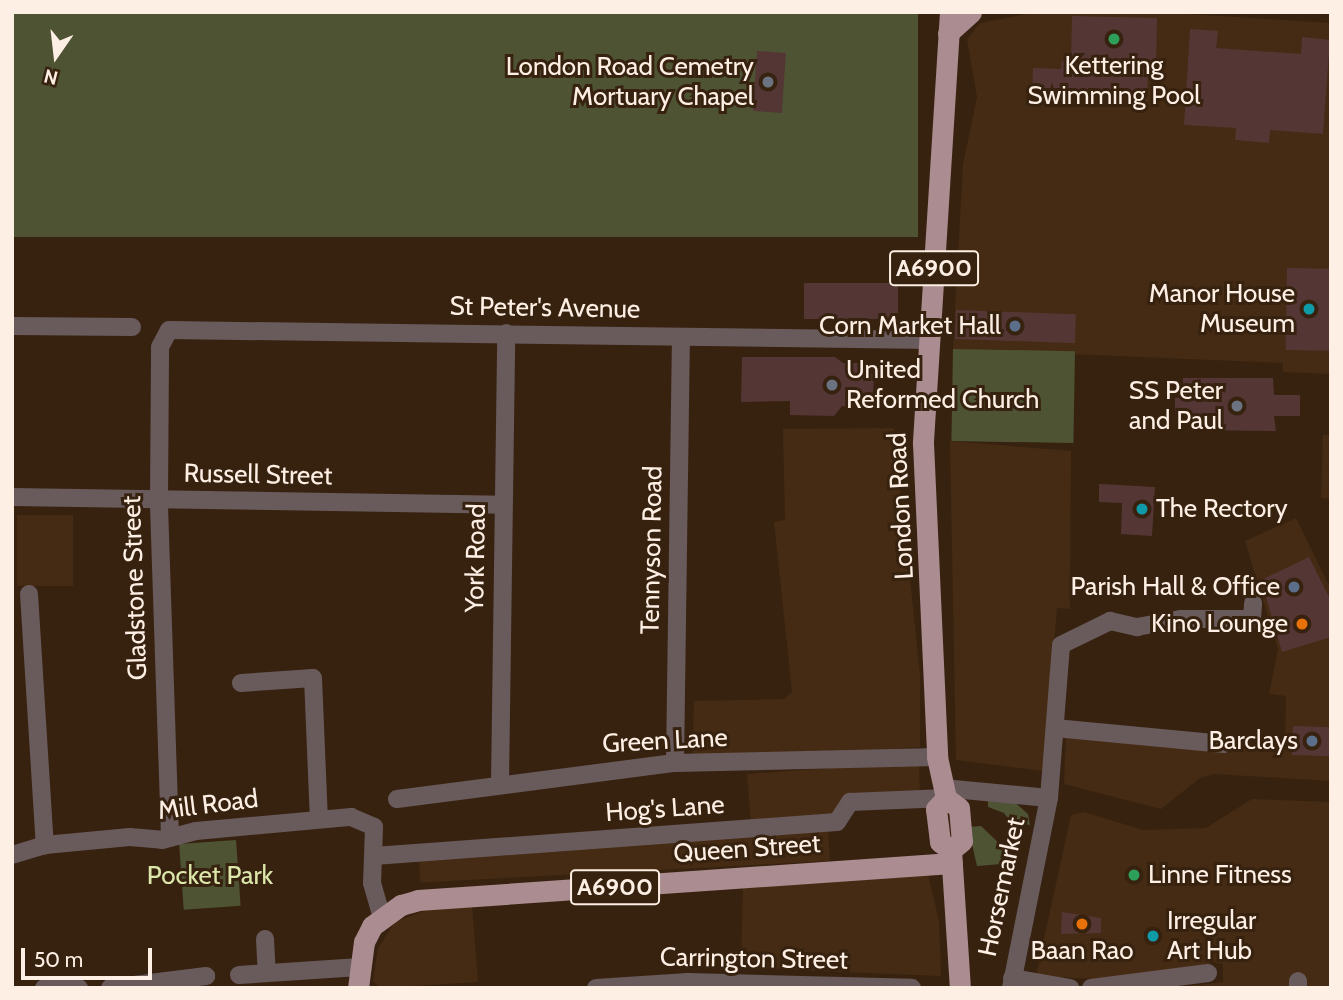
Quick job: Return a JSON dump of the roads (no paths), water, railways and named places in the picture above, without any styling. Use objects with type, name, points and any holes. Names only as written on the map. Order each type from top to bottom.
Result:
[{"type":"main road","points":[[949,23],[971,12]]},
{"type":"main road","name":"London Road","points":[[945,793],[937,757],[923,443],[949,23]]},
{"type":"main road","name":"Horsemarket","points":[[945,793],[959,808],[962,841],[951,856],[960,988]]},
{"type":"main road","name":"Queen Street","points":[[382,917],[418,900],[951,856]]},
{"type":"main road","points":[[359,977],[364,942],[382,917]]},
{"type":"street","points":[[12,326],[132,327]]},
{"type":"street","name":"St Peter's Avenue","points":[[162,337],[169,330],[207,330],[930,340]]},
{"type":"street","name":"York Road","points":[[500,783],[506,333]]},
{"type":"street","name":"Gladstone Street","points":[[162,337],[159,499],[170,837]]},
{"type":"street","name":"Tennyson Road","points":[[675,763],[681,337]]},
{"type":"street","name":"Russell Street","points":[[12,497],[503,505]]},
{"type":"street","points":[[29,594],[45,845]]},
{"type":"street","name":"Horsemarket","points":[[1011,983],[1049,798],[1061,645],[1072,636],[1092,633],[1110,621],[1137,627],[1180,619],[1252,619],[1253,603]]},
{"type":"street","points":[[241,684],[313,678],[319,820]]},
{"type":"street","points":[[1055,728],[1224,744]]},
{"type":"street","name":"Green Lane","points":[[397,799],[500,783],[675,763],[937,757]]},
{"type":"street","points":[[945,793],[1049,798]]},
{"type":"street","name":"Hog's Lane","points":[[374,856],[837,822],[850,802],[945,793]]},
{"type":"street","name":"Mill Road","points":[[12,855],[45,845],[170,837],[351,817],[369,822],[374,827],[374,856]]},
{"type":"street","points":[[374,856],[372,883],[382,917]]},
{"type":"street","points":[[265,939],[267,973]]},
{"type":"street","points":[[239,975],[267,973],[359,977]]},
{"type":"street","points":[[1091,988],[1208,973]]},
{"type":"street","points":[[110,988],[206,976]]},
{"type":"street","name":"Carrington Street","points":[[596,988],[688,982],[912,988]]},
{"type":"street","points":[[1011,983],[1070,988]]},
{"type":"street","points":[[44,988],[79,988]]},
{"type":"place","name":"Kettering Swimming Pool","points":[[1114,39]]},
{"type":"place","name":"London Road Cemetry Mortuary Chapel","points":[[768,82]]},
{"type":"place","name":"Manor House Museum","points":[[1309,309]]},
{"type":"place","name":"Corn Market Hall","points":[[1015,326]]},
{"type":"place","name":"United Reformed Church","points":[[832,385]]},
{"type":"place","name":"SS Peter and Paul","points":[[1237,406]]},
{"type":"place","name":"The Rectory","points":[[1142,509]]},
{"type":"place","name":"Parish Hall & Office","points":[[1294,587]]},
{"type":"place","name":"Kino Lounge","points":[[1302,624]]},
{"type":"place","name":"Barclays","points":[[1312,741]]},
{"type":"place","name":"Linne Fitness","points":[[1134,875]]},
{"type":"place","name":"Baan Rao","points":[[1082,924]]},
{"type":"place","name":"Irregular Art Hub","points":[[1153,936]]},
{"type":"park label","name":"Pocket Park","points":[[210,876]]}]
